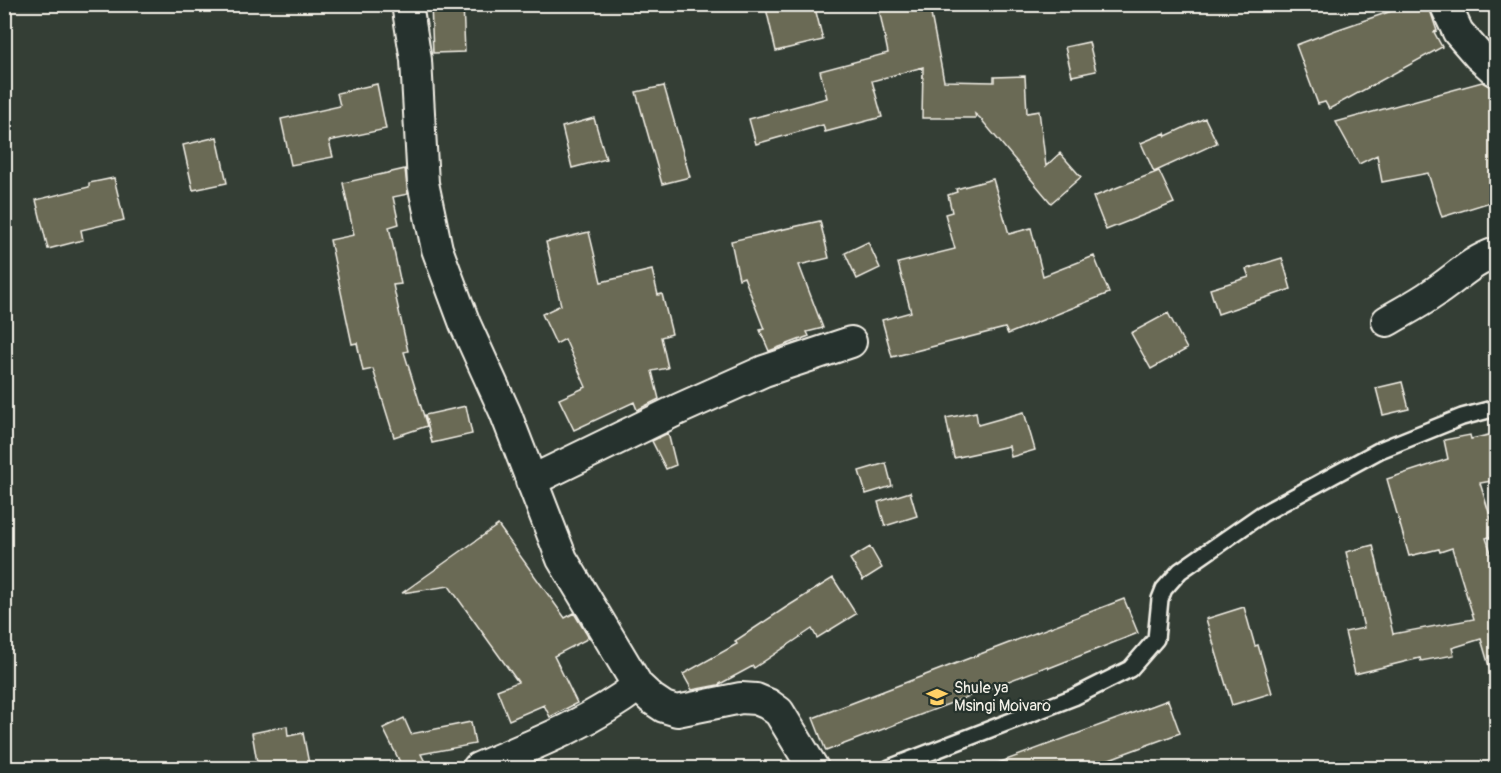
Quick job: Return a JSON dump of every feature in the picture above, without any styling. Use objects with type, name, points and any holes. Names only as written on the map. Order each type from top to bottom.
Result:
[{"type":"street","points":[[406,4],[416,60],[423,183],[437,249],[465,324],[505,412],[562,559],[638,686],[652,699],[664,707],[677,711],[741,698],[756,699],[768,704],[779,712],[813,768]]},
{"type":"street","points":[[1445,4],[1458,32],[1478,55],[1497,71]]},
{"type":"street","points":[[1387,321],[1433,294],[1470,266],[1497,253]]},
{"type":"street","points":[[531,481],[764,371],[851,342]]},
{"type":"street","points":[[478,768],[550,737],[597,713],[638,686]]},
{"type":"lane","points":[[889,768],[1074,697],[1130,669],[1156,639],[1160,599],[1164,589],[1180,571],[1262,514],[1380,450],[1462,417],[1497,408]]},
{"type":"building","points":[[431,4],[463,4],[465,52],[433,53]]},
{"type":"building","points":[[765,4],[814,4],[823,40],[776,51]]},
{"type":"building","points":[[878,4],[929,4],[944,81],[994,82],[994,77],[1025,76],[1027,113],[1039,111],[1046,166],[1060,153],[1081,177],[1051,203],[975,114],[976,118],[922,118],[923,67],[872,81],[882,117],[825,132],[823,125],[756,144],[749,119],[827,98],[820,71],[888,53]]},
{"type":"building","points":[[1412,4],[1428,4],[1437,31],[1434,32],[1442,47],[1329,109],[1325,102],[1318,104],[1296,45]]},
{"type":"building","points":[[1089,42],[1096,71],[1072,76],[1065,47]]},
{"type":"building","points":[[1482,82],[1495,88],[1497,94],[1497,200],[1442,217],[1428,173],[1382,182],[1377,155],[1359,164],[1336,122]]},
{"type":"building","points":[[377,84],[386,129],[329,141],[333,157],[291,165],[281,119],[340,106],[337,93]]},
{"type":"building","points":[[664,86],[690,177],[662,184],[636,92]]},
{"type":"building","points":[[594,118],[606,159],[572,168],[562,127]]},
{"type":"building","points":[[1205,118],[1217,143],[1154,172],[1141,143],[1165,133],[1166,136]]},
{"type":"building","points":[[217,137],[227,183],[193,190],[183,145]]},
{"type":"building","points":[[405,169],[408,194],[393,197],[399,224],[389,227],[401,284],[393,285],[408,351],[404,352],[427,426],[394,437],[373,369],[363,371],[357,343],[352,344],[330,240],[354,235],[343,183]]},
{"type":"building","points":[[1159,171],[1174,203],[1106,230],[1093,197]]},
{"type":"building","points":[[114,178],[124,220],[81,230],[83,240],[48,249],[36,200],[89,187],[89,183]]},
{"type":"building","points":[[993,179],[1009,234],[1031,228],[1043,276],[1094,256],[1109,293],[1008,334],[1005,328],[892,357],[882,320],[911,312],[898,263],[955,249],[945,214],[952,212],[948,195],[957,192],[956,189]]},
{"type":"building","points":[[820,221],[829,258],[799,265],[823,328],[807,332],[809,336],[769,351],[760,330],[764,329],[744,277],[739,279],[731,241]]},
{"type":"building","points":[[589,232],[601,282],[652,270],[658,295],[662,294],[672,334],[661,337],[668,368],[652,371],[659,399],[637,410],[634,402],[574,430],[559,399],[586,387],[565,339],[556,344],[542,314],[561,305],[546,242]]},
{"type":"building","points":[[868,242],[880,268],[857,279],[845,253]]},
{"type":"building","points":[[1282,258],[1291,289],[1218,314],[1210,289],[1249,277],[1246,269]]},
{"type":"building","points":[[1168,313],[1187,349],[1151,369],[1131,333]]},
{"type":"building","points":[[1402,382],[1409,409],[1383,415],[1376,388]]},
{"type":"building","points":[[466,406],[472,434],[432,443],[425,415]]},
{"type":"building","points":[[976,412],[978,425],[1024,412],[1035,450],[1011,457],[1009,446],[954,458],[946,418]]},
{"type":"building","points":[[668,433],[676,465],[666,469],[652,441]]},
{"type":"building","points":[[1497,433],[1497,480],[1480,483],[1496,535],[1486,538],[1497,570],[1497,672],[1491,673],[1481,639],[1452,648],[1454,655],[1421,661],[1420,658],[1355,674],[1345,632],[1364,628],[1346,552],[1373,545],[1393,634],[1474,619],[1452,548],[1409,556],[1387,479],[1448,459],[1444,440],[1470,435],[1471,439]]},
{"type":"building","points":[[886,463],[892,486],[866,494],[859,471]]},
{"type":"building","points":[[910,492],[917,516],[885,526],[878,502]]},
{"type":"building","points":[[498,525],[565,618],[574,613],[589,638],[554,656],[577,703],[550,717],[544,705],[509,720],[497,690],[518,682],[449,586],[402,593]]},
{"type":"building","points":[[870,547],[882,568],[863,580],[850,559]]},
{"type":"building","points":[[833,578],[856,614],[817,638],[812,629],[754,668],[753,666],[718,685],[692,690],[683,674],[737,644],[735,641]]},
{"type":"building","points":[[1124,599],[1138,633],[826,751],[813,718]]},
{"type":"building","points":[[1244,607],[1272,693],[1232,705],[1206,619]]},
{"type":"building","points":[[1168,700],[1180,733],[1085,768],[990,768],[990,766]]},
{"type":"building","points":[[404,718],[411,734],[471,722],[475,744],[421,754],[428,768],[403,768],[383,728]]},
{"type":"building","points":[[287,726],[288,736],[303,733],[309,764],[287,768],[258,768],[252,733]]},
{"type":"place","name":"Shule ya Msingi Moivaro","points":[[937,697]]}]
